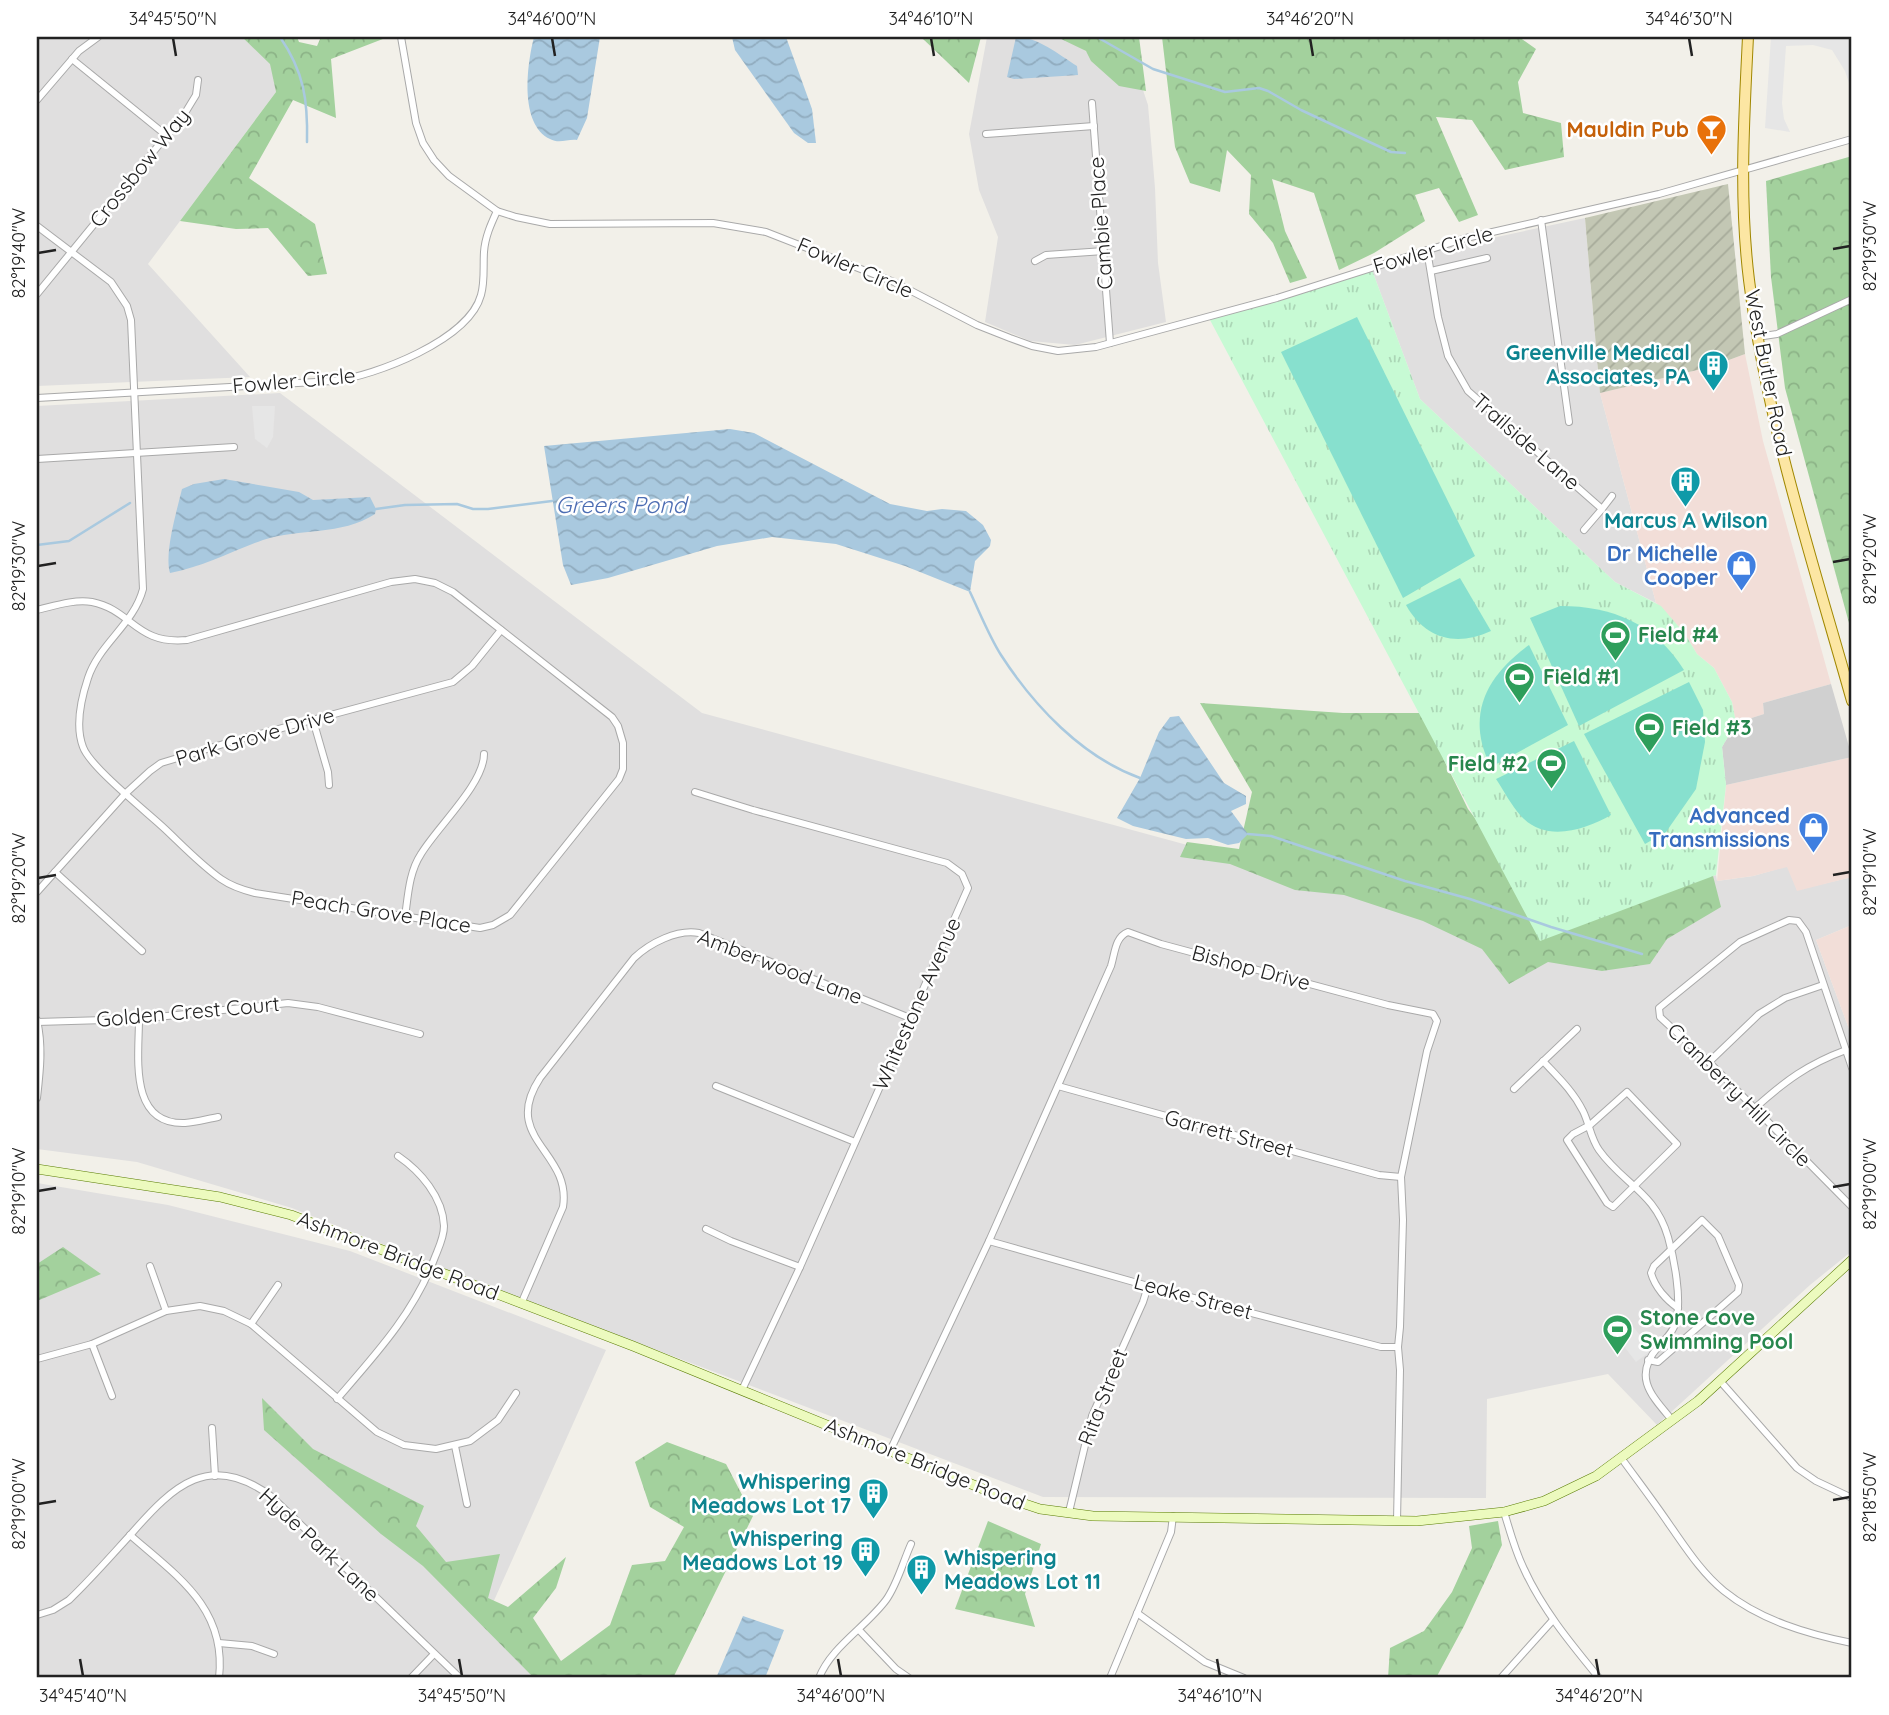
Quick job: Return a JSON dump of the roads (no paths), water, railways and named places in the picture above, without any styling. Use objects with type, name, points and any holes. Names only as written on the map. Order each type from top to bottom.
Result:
[{"type":"main road","name":"West Butler Road","points":[[1748,37],[1744,170],[1749,278],[1757,337],[1780,441],[1852,701]]},
{"type":"main road","name":"Ashmore Bridge Road","points":[[37,1169],[182,1191],[262,1207],[320,1225],[570,1321],[1020,1504],[1093,1516],[1437,1520],[1504,1512],[1568,1491],[1622,1459],[1721,1382],[1852,1260]]},
{"type":"street","points":[[37,100],[72,59],[98,37]]},
{"type":"street","points":[[401,37],[416,123],[423,143],[449,176],[497,211]]},
{"type":"street","points":[[72,59],[167,136]]},
{"type":"street","name":"Crossbow Way","points":[[37,294],[193,102],[198,80]]},
{"type":"street","name":"Cambie Place","points":[[1092,103],[1110,343]]},
{"type":"street","points":[[986,134],[1094,125]]},
{"type":"street","name":"Fowler Circle","points":[[37,398],[345,380],[383,369],[453,331],[473,313],[482,293],[486,241],[497,211],[551,224],[693,222],[742,226],[766,232],[852,264],[903,286],[977,324],[1032,346],[1071,351],[1277,298],[1427,250],[1541,220],[1659,194],[1852,139]]},
{"type":"street","points":[[1541,220],[1569,422]]},
{"type":"street","name":"Peach Grove Place","points":[[37,226],[111,282],[127,306],[133,334],[144,577],[141,599],[93,665],[85,687],[79,731],[88,755],[126,793],[213,873],[236,887],[255,893],[470,927],[489,926],[502,921],[526,897],[611,790],[623,769],[623,743],[612,717],[453,592],[435,583],[415,579],[391,582],[187,640],[173,641],[152,637],[127,620]]},
{"type":"street","name":"Trailside Lane","points":[[1427,250],[1438,317],[1448,356],[1468,391],[1602,509]]},
{"type":"street","points":[[1035,261],[1046,255],[1104,251]]},
{"type":"street","points":[[1431,271],[1487,257]]},
{"type":"street","points":[[1757,337],[1777,334],[1852,299]]},
{"type":"street","points":[[37,458],[234,447]]},
{"type":"street","points":[[1584,530],[1612,496]]},
{"type":"street","points":[[37,610],[85,601],[110,608],[127,620]]},
{"type":"street","name":"Park Grove Drive","points":[[37,891],[126,793],[150,771],[174,758],[453,682],[472,666],[501,630]]},
{"type":"street","points":[[313,720],[328,772],[329,785]]},
{"type":"street","points":[[405,917],[415,865],[438,829],[477,779],[482,769],[484,754]]},
{"type":"street","name":"Whitestone Avenue","points":[[695,792],[947,863],[962,874],[968,884],[967,896],[742,1390]]},
{"type":"street","points":[[55,872],[142,951]]},
{"type":"street","name":"Cranberry Hill Circle","points":[[1852,1068],[1806,932],[1798,921],[1789,920],[1740,942],[1659,1008],[1660,1017],[1709,1062],[1852,1208]]},
{"type":"street","name":"Amberwood Lane","points":[[521,1304],[563,1207],[564,1198],[556,1172],[529,1125],[529,1096],[555,1058],[634,958],[644,950],[681,933],[699,933],[910,1018]]},
{"type":"street","name":"Bishop Drive","points":[[890,1451],[989,1241],[1111,966],[1117,942],[1125,933],[1135,934],[1161,944],[1388,1005],[1433,1014],[1437,1021],[1427,1051],[1401,1177],[1403,1220],[1398,1347],[1400,1370],[1397,1521]]},
{"type":"street","points":[[1709,1062],[1759,1014],[1785,998],[1823,985]]},
{"type":"street","name":"Golden Crest Court","points":[[37,1021],[139,1019],[288,1003],[318,1007],[420,1034]]},
{"type":"street","points":[[139,1019],[139,1084],[149,1107],[161,1117],[177,1122],[218,1117]]},
{"type":"street","points":[[37,1021],[41,1060],[37,1098]]},
{"type":"street","points":[[1514,1089],[1577,1029]]},
{"type":"street","points":[[1755,1108],[1804,1068],[1846,1050]]},
{"type":"street","points":[[1543,1061],[1572,1093],[1590,1125],[1597,1148],[1612,1166],[1655,1206],[1668,1236],[1677,1290],[1676,1323],[1648,1360],[1645,1379],[1649,1390],[1672,1420]]},
{"type":"street","points":[[716,1086],[855,1142]]},
{"type":"street","name":"Garrett Street","points":[[1058,1086],[1379,1175],[1401,1177]]},
{"type":"street","points":[[1627,1092],[1677,1144],[1613,1207],[1607,1203],[1567,1140],[1590,1125],[1627,1092]]},
{"type":"street","points":[[337,1399],[402,1323],[431,1269],[443,1232],[442,1213],[426,1183],[418,1172],[398,1156]]},
{"type":"street","points":[[1846,1201],[1852,1195]]},
{"type":"street","points":[[1648,1360],[1658,1362],[1738,1292],[1739,1285],[1718,1236],[1702,1220],[1654,1266],[1651,1273],[1653,1281],[1670,1303],[1678,1308]]},
{"type":"street","points":[[706,1229],[730,1241],[800,1266]]},
{"type":"street","name":"Leake Street","points":[[989,1241],[1147,1286],[1381,1346],[1398,1347]]},
{"type":"street","points":[[150,1266],[166,1311]]},
{"type":"street","points":[[251,1324],[278,1285]]},
{"type":"street","name":"Rita Street","points":[[1069,1512],[1092,1416],[1143,1302],[1147,1286]]},
{"type":"street","points":[[37,1359],[92,1343],[166,1311],[187,1307],[211,1308],[237,1316],[251,1324],[377,1432],[397,1443],[428,1450],[470,1441],[490,1428],[506,1410],[516,1393]]},
{"type":"street","points":[[92,1343],[112,1396]]},
{"type":"street","points":[[1721,1382],[1797,1468],[1816,1481],[1852,1497]]},
{"type":"street","points":[[212,1428],[215,1476]]},
{"type":"street","points":[[455,1446],[467,1504]]},
{"type":"street","points":[[1622,1459],[1694,1559],[1725,1592],[1796,1629],[1852,1643]]},
{"type":"street","name":"Hyde Park Lane","points":[[37,1615],[53,1610],[69,1600],[171,1492],[195,1479],[215,1476],[235,1478],[249,1482],[272,1497],[460,1678]]},
{"type":"street","points":[[1504,1512],[1524,1570],[1553,1620],[1599,1678]]},
{"type":"street","points":[[1110,1678],[1171,1532],[1173,1516]]},
{"type":"street","points":[[130,1535],[194,1594],[213,1624],[219,1643],[219,1678]]},
{"type":"street","points":[[819,1678],[827,1661],[889,1596],[911,1544]]},
{"type":"street","points":[[1138,1613],[1188,1651],[1223,1671],[1244,1678]]},
{"type":"street","points":[[1501,1678],[1553,1620]]},
{"type":"street","points":[[859,1630],[896,1669],[909,1678]]},
{"type":"street","points":[[219,1643],[252,1646],[274,1654]]},
{"type":"street","points":[[411,1678],[434,1654]]},
{"type":"water","points":[[534,37],[600,37],[587,118],[577,140],[550,139],[533,121],[529,107],[528,77]]},
{"type":"water","points":[[732,37],[786,37],[812,109],[816,143],[808,143],[794,133],[735,50]]},
{"type":"water","points":[[1016,37],[1040,43],[1055,52],[1077,66],[1078,75],[1014,79],[1007,77]]},
{"type":"water","name":"Greers Pond","points":[[730,429],[754,433],[890,504],[927,511],[966,511],[983,525],[991,540],[990,546],[975,561],[970,592],[905,566],[836,544],[772,537],[717,546],[608,578],[571,585],[563,565],[544,446]]},
{"type":"water","points":[[224,479],[299,492],[313,500],[370,497],[376,509],[375,514],[348,526],[263,540],[206,563],[170,573],[170,543],[182,489]]},
{"type":"water","points":[[1179,716],[1224,783],[1246,796],[1246,804],[1231,811],[1248,834],[1239,843],[1228,845],[1208,838],[1186,839],[1133,826],[1117,818],[1140,778],[1159,732],[1170,717]]},
{"type":"water","points":[[743,1616],[784,1630],[765,1678],[716,1678]]},
{"type":"waterway","points":[[280,37],[294,62],[303,87],[307,113],[307,142]]},
{"type":"waterway","points":[[1097,37],[1153,69],[1225,92],[1259,88],[1391,152],[1405,153]]},
{"type":"waterway","points":[[376,509],[405,505],[457,504],[473,509],[488,509],[552,501]]},
{"type":"waterway","points":[[37,545],[69,541],[130,503]]},
{"type":"waterway","points":[[970,592],[1001,655],[1044,711],[1098,757],[1140,778]]},
{"type":"waterway","points":[[1248,834],[1271,836],[1405,881],[1642,954]]},
{"type":"place","name":"Mauldin Pub","points":[[1712,157]]},
{"type":"place","name":"Greenville Medical Associates, PA","points":[[1713,392]]},
{"type":"place","name":"Marcus A Wilson","points":[[1686,508]]},
{"type":"place","name":"Dr Michelle Cooper","points":[[1741,593]]},
{"type":"place","name":"Field #4","points":[[1615,662]]},
{"type":"place","name":"Field #1","points":[[1520,704]]},
{"type":"place","name":"Field #3","points":[[1649,755]]},
{"type":"place","name":"Field #2","points":[[1551,791]]},
{"type":"place","name":"Advanced Transmissions","points":[[1813,855]]},
{"type":"place","name":"Stone Cove Swimming Pool","points":[[1617,1357]]},
{"type":"place","name":"Whispering Meadows Lot 17","points":[[874,1521]]},
{"type":"place","name":"Whispering Meadows Lot 19","points":[[866,1578]]},
{"type":"place","name":"Whispering Meadows Lot 11","points":[[921,1597]]}]
